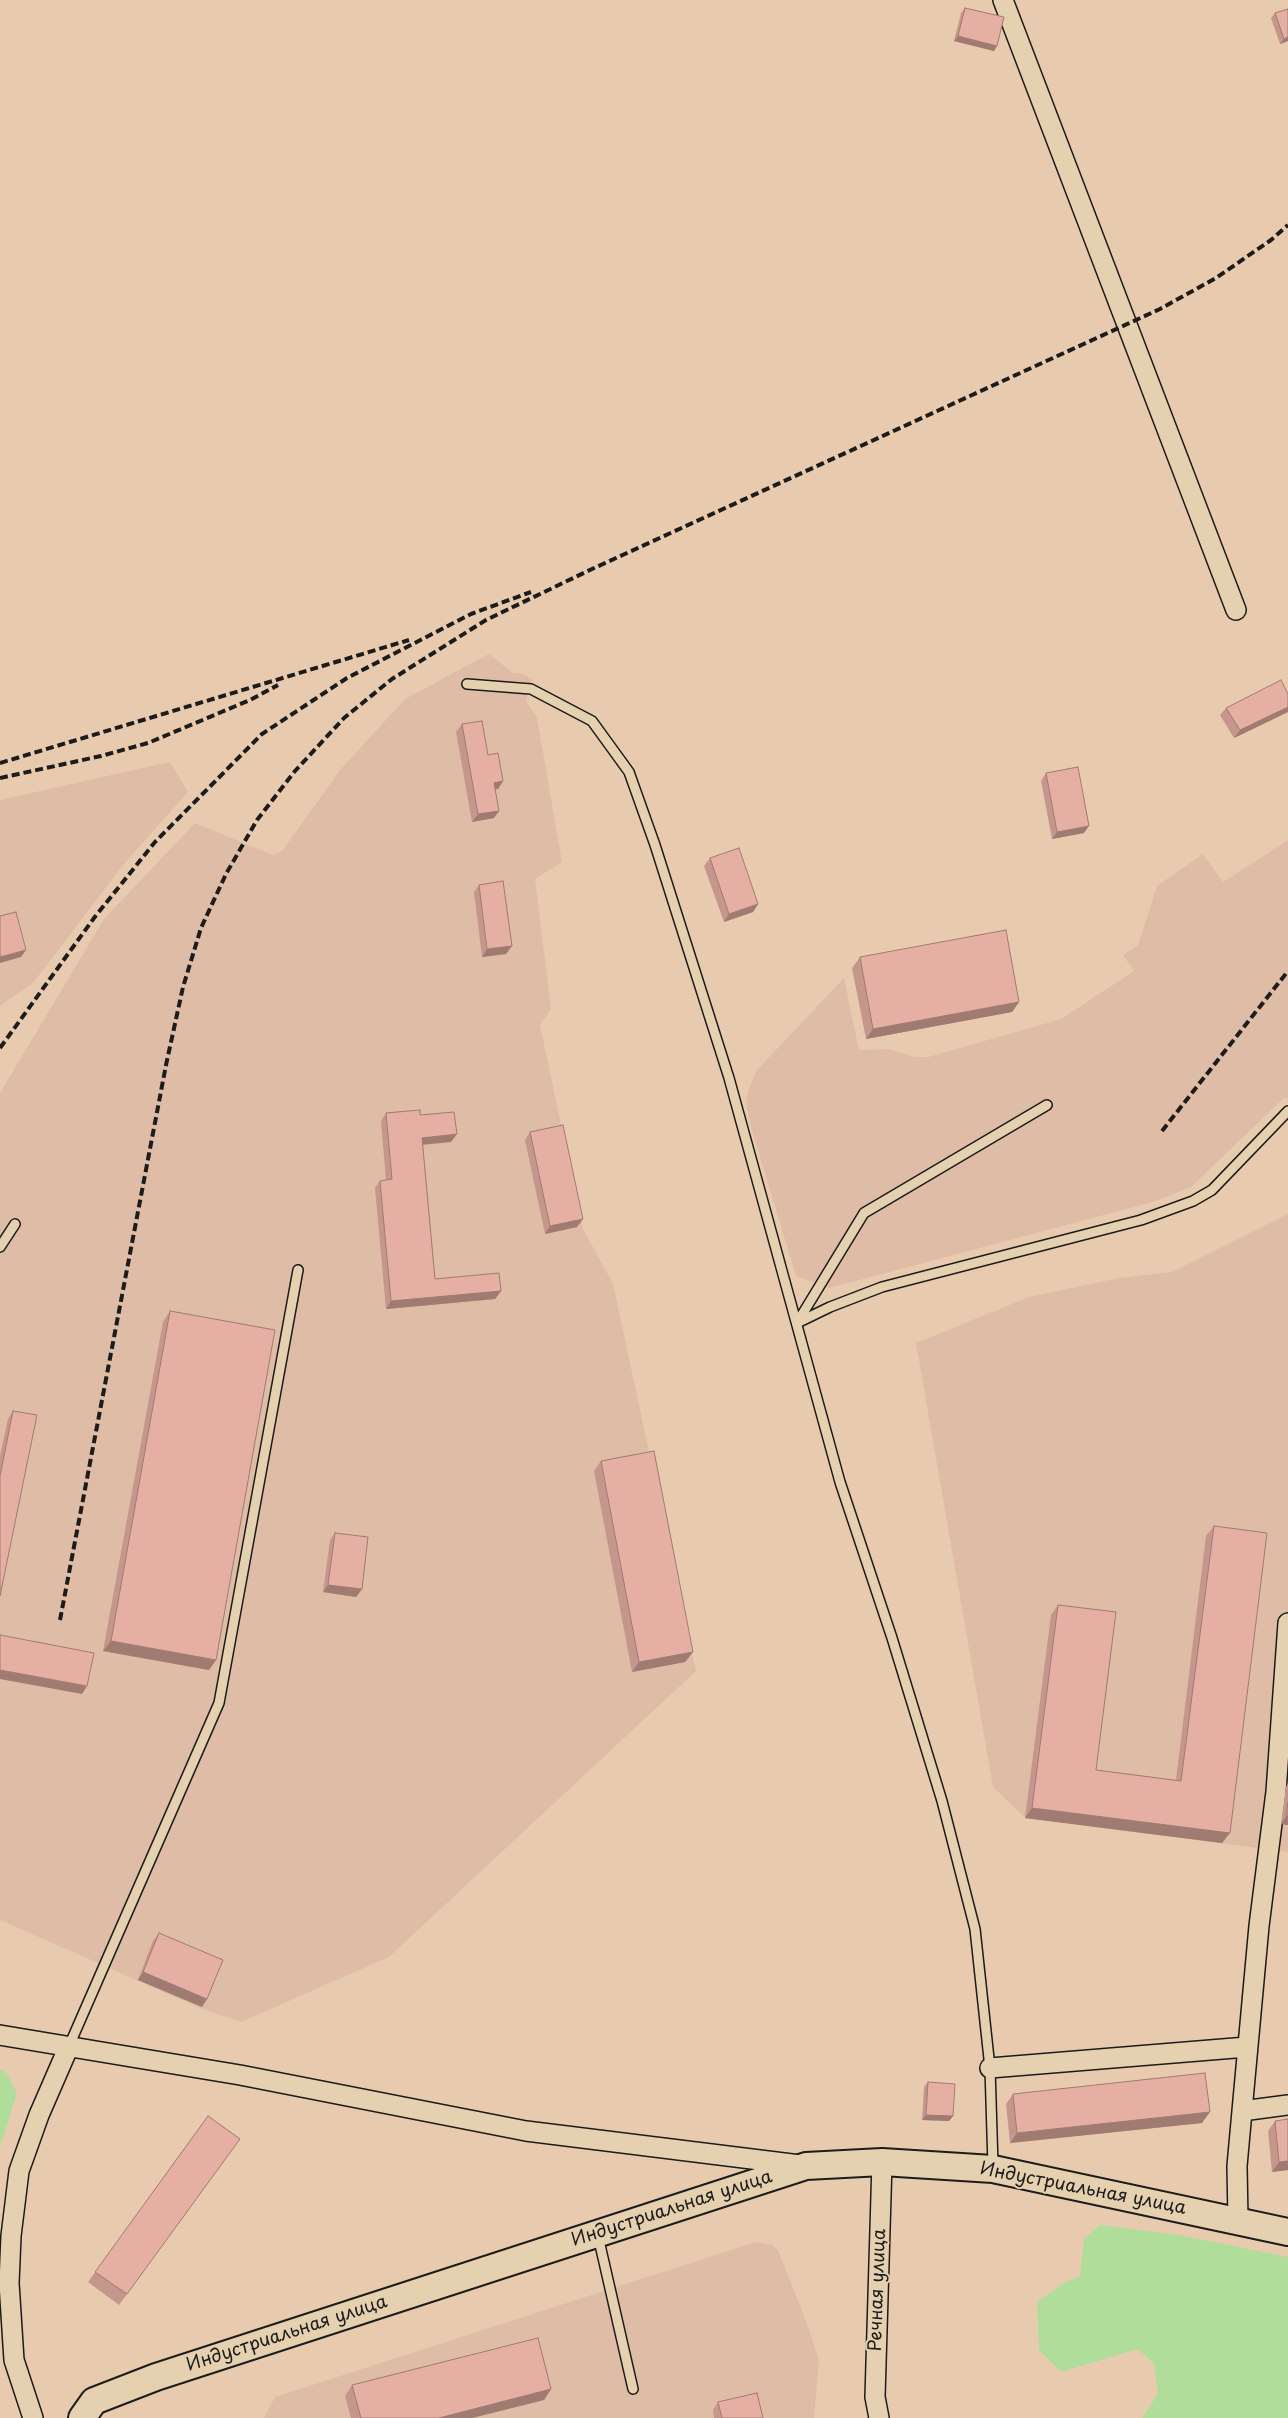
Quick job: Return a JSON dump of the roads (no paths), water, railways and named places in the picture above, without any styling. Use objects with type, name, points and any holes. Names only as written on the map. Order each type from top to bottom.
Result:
[{"type":"main road","name":"Индустриальная улица","points":[[82,2418],[94,2401],[156,2377],[806,2166],[882,2162],[993,2169],[1288,2232]]},
{"type":"street","points":[[1003,0],[1236,610]]},
{"type":"street","points":[[1238,2220],[1237,2166],[1259,1926],[1276,1792],[1288,1623]]},
{"type":"street","points":[[0,2035],[240,2074],[526,2131],[806,2166]]},
{"type":"street","points":[[33,2418],[14,2360],[9,2283],[11,2236],[19,2172],[39,2115],[69,2046]]},
{"type":"street","points":[[990,2068],[1248,2047]]},
{"type":"street","points":[[1242,2111],[1288,2105]]},
{"type":"street","name":"Речная улица","points":[[880,2418],[875,2397],[882,2162]]},
{"type":"lane","points":[[467,684],[531,689],[592,721],[629,772],[655,845],[729,1078],[840,1482],[892,1638],[942,1801],[975,1928],[990,2068],[993,2169]]},
{"type":"lane","points":[[797,1323],[864,1213],[1047,1105]]},
{"type":"lane","points":[[797,1323],[830,1307],[882,1287],[1141,1220],[1193,1200],[1212,1190],[1288,1112]]},
{"type":"lane","points":[[0,1247],[15,1224]]},
{"type":"lane","points":[[69,2046],[219,1703],[298,1270]]},
{"type":"lane","points":[[597,2233],[633,2389]]},
{"type":"railway","points":[[60,1620],[166,1065],[183,987],[201,928],[226,874],[257,820],[295,771],[344,718],[392,679],[486,620],[592,569],[1160,309],[1216,278],[1271,240],[1288,225]]},
{"type":"railway","points":[[0,1048],[94,918],[155,842],[262,734],[347,678],[471,614],[531,592]]},
{"type":"railway","points":[[0,763],[409,640]]},
{"type":"railway","points":[[0,778],[101,756],[148,743],[250,700],[278,685]]},
{"type":"railway","points":[[1162,1131],[1288,971]]}]
